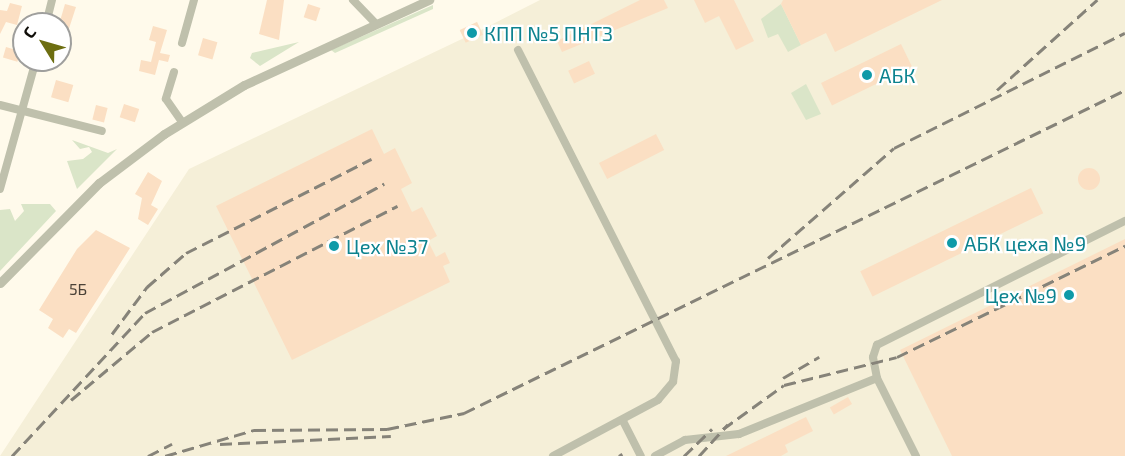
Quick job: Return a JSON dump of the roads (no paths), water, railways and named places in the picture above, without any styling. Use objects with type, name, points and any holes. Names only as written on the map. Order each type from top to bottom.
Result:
[{"type":"street","points":[[182,43],[194,0]]},
{"type":"street","points":[[353,0],[376,24]]},
{"type":"street","points":[[0,283],[115,168],[182,122],[244,85],[429,0]]},
{"type":"street","points":[[518,50],[676,361],[668,392],[623,421],[553,456]]},
{"type":"street","points":[[0,189],[33,72]]},
{"type":"street","points":[[174,72],[166,99],[182,122]]},
{"type":"street","points":[[0,105],[102,131]]},
{"type":"street","points":[[916,456],[877,378],[874,350],[886,337],[1125,220]]},
{"type":"street","points":[[655,456],[689,439],[739,434],[877,378]]},
{"type":"street","points":[[623,421],[641,456]]},
{"type":"railway","points":[[997,90],[1097,0]]},
{"type":"railway","points":[[768,258],[894,148],[1125,33]]},
{"type":"railway","points":[[165,456],[254,430],[387,429],[464,413],[1125,90]]},
{"type":"railway","points":[[112,334],[147,287],[186,253],[371,159]]},
{"type":"railway","points":[[12,456],[145,313],[384,184]]},
{"type":"railway","points":[[71,400],[152,332],[397,206]]},
{"type":"railway","points":[[723,429],[784,385],[897,357],[1125,246]]},
{"type":"railway","points":[[783,378],[819,357]]},
{"type":"railway","points":[[699,456],[728,424]]},
{"type":"railway","points":[[684,456],[712,429]]},
{"type":"railway","points":[[220,444],[391,436]]},
{"type":"railway","points":[[148,456],[172,444]]},
{"type":"place","name":"КПП №5 ПНТЗ","points":[[472,33]]},
{"type":"place","name":"АБК","points":[[867,75]]},
{"type":"place","name":"АБК цеха №9","points":[[952,243]]},
{"type":"place","name":"Цех №37","points":[[334,246]]},
{"type":"place","name":"Цех №9","points":[[1069,295]]}]
